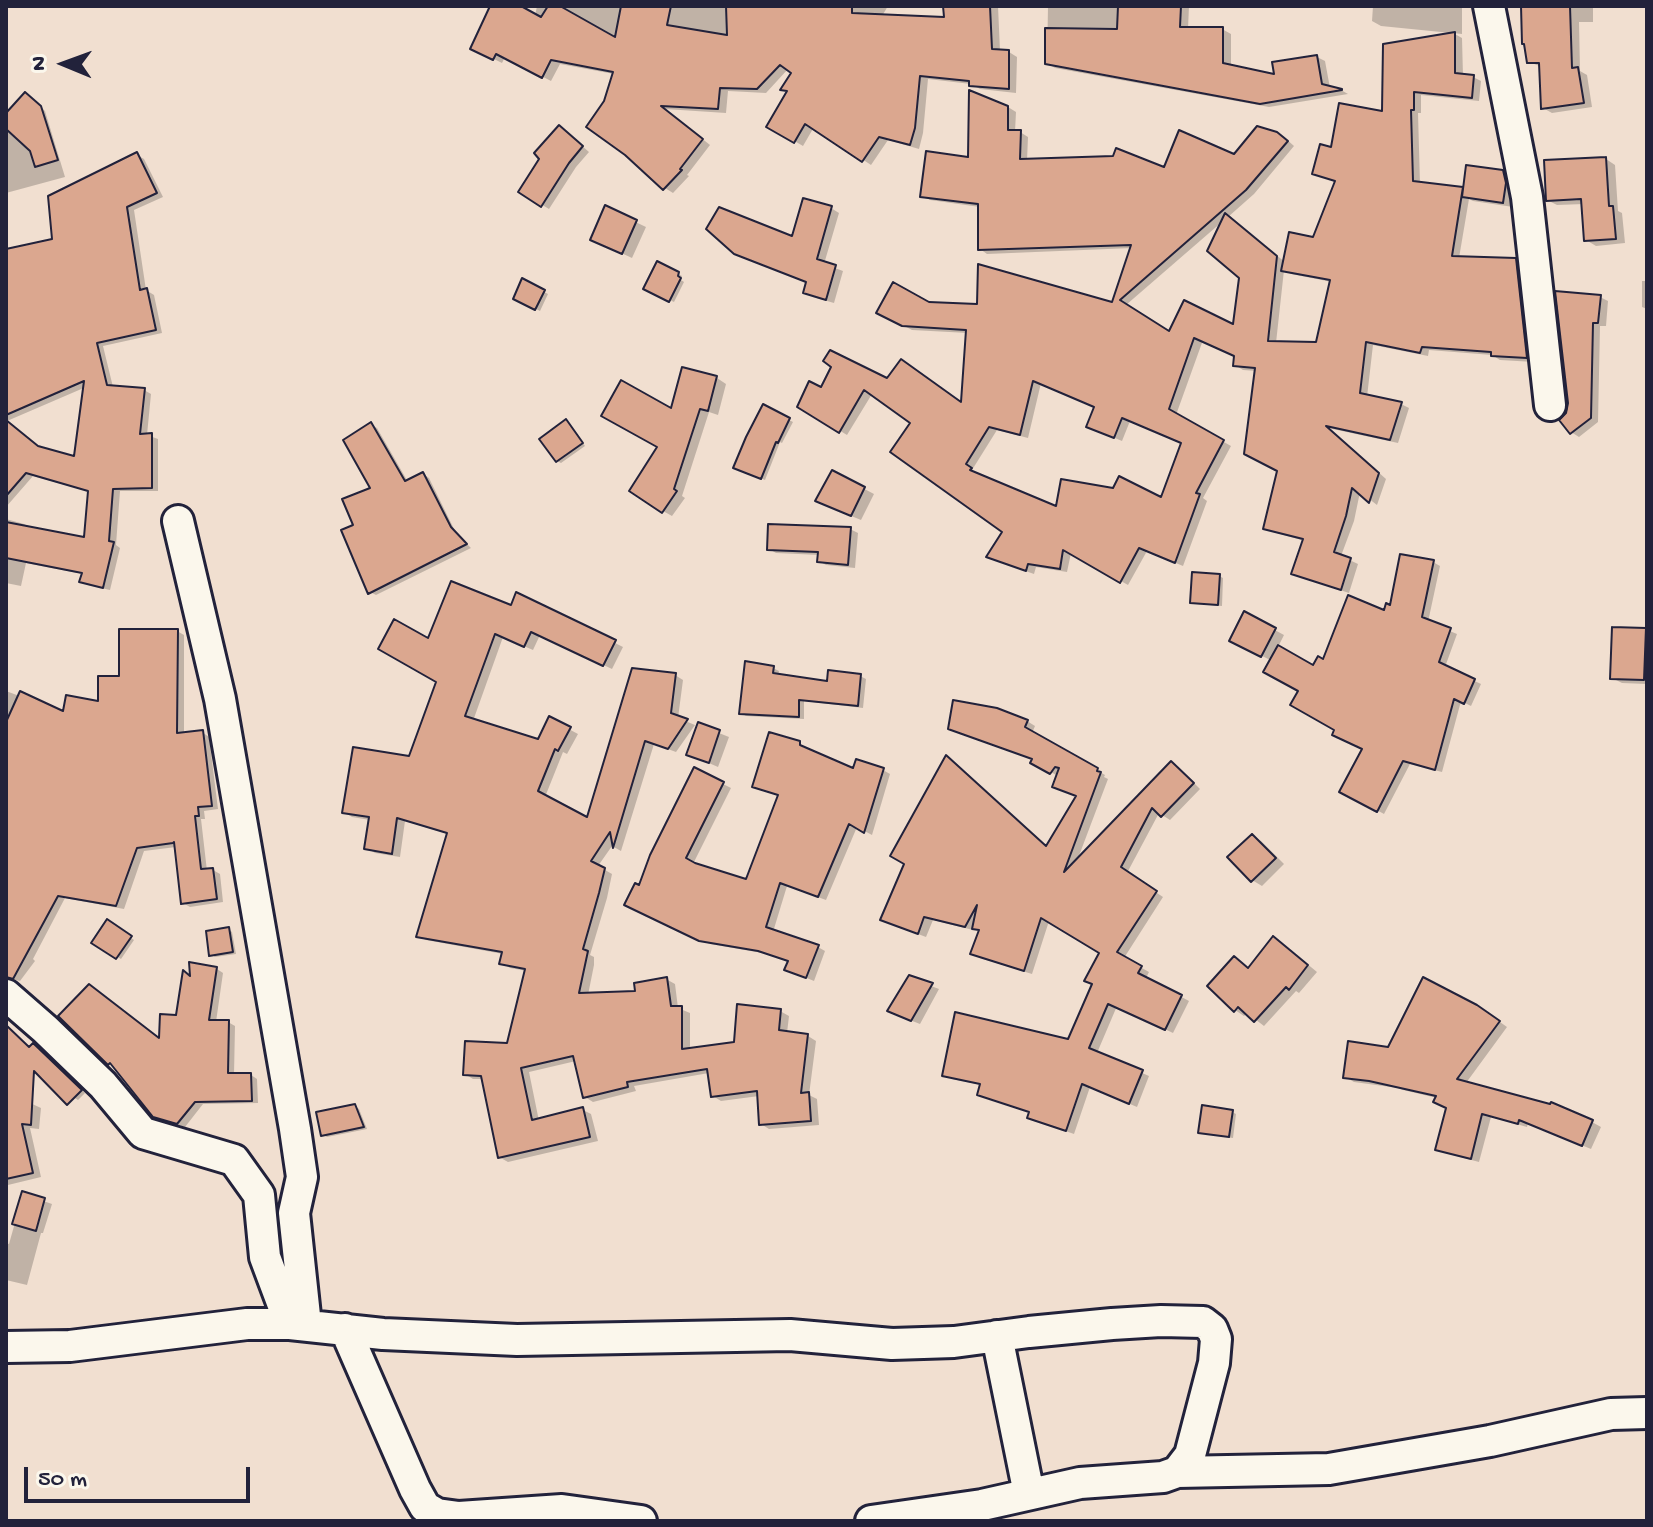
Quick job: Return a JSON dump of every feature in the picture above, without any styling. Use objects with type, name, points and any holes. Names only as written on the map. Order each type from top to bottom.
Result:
[{"type":"street","points":[[1489,6],[1527,197],[1550,405]]},
{"type":"street","points":[[178,521],[220,699],[295,1129],[302,1177],[294,1213],[298,1325]]},
{"type":"street","points":[[6,995],[103,1085],[143,1133],[234,1160],[259,1195],[265,1257],[298,1325]]},
{"type":"street","points":[[6,1347],[70,1346],[247,1324],[517,1340],[790,1335],[892,1344],[954,1342],[1112,1324],[1203,1322],[1212,1329],[1216,1339],[1214,1363],[1190,1455],[1177,1472]]},
{"type":"street","points":[[345,1329],[425,1507],[437,1514],[459,1517],[562,1510],[641,1521]]},
{"type":"street","points":[[997,1336],[1029,1494]]},
{"type":"street","points":[[871,1521],[982,1505],[1080,1483],[1163,1477],[1177,1472],[1329,1469],[1490,1441],[1611,1414],[1647,1413]]},
{"type":"building","points":[[490,6],[521,6],[541,17],[548,6],[560,6],[615,37],[621,6],[671,6],[667,25],[727,35],[726,6],[852,6],[852,13],[944,17],[943,6],[990,6],[992,49],[1009,50],[1009,89],[969,86],[969,81],[920,76],[915,128],[910,145],[879,137],[862,162],[805,124],[794,143],[766,127],[787,91],[780,90],[791,73],[780,65],[757,89],[720,88],[718,109],[661,106],[703,139],[682,170],[663,190],[625,155],[586,127],[604,101],[613,72],[551,60],[542,78],[496,54],[493,60],[470,49]]},
{"type":"building","points":[[1118,6],[1181,6],[1180,27],[1223,27],[1223,63],[1274,74],[1272,62],[1317,55],[1322,84],[1342,90],[1260,104],[1045,64],[1045,28],[1117,29]]},
{"type":"building","points":[[1521,6],[1570,6],[1572,68],[1578,67],[1584,103],[1541,109],[1539,63],[1527,63],[1522,44]]},
{"type":"building","points":[[1455,32],[1455,73],[1474,75],[1472,98],[1414,92],[1414,110],[1411,110],[1413,181],[1463,187],[1452,256],[1516,258],[1527,358],[1422,347],[1420,353],[1366,342],[1360,393],[1402,402],[1390,440],[1326,426],[1379,473],[1369,503],[1352,488],[1334,552],[1351,558],[1341,590],[1291,574],[1303,539],[1263,529],[1277,471],[1244,454],[1255,368],[1233,366],[1234,356],[1194,338],[1169,409],[1224,440],[1196,493],[1200,494],[1175,563],[1139,548],[1120,583],[1063,550],[1060,569],[1028,564],[1026,571],[986,557],[1002,532],[890,452],[910,423],[864,390],[839,433],[797,407],[809,381],[821,387],[831,367],[823,361],[830,350],[887,378],[901,359],[961,402],[966,330],[902,326],[876,313],[893,282],[929,302],[977,304],[978,264],[1112,302],[1131,245],[978,250],[978,204],[920,197],[926,151],[968,157],[969,90],[1008,106],[1008,130],[1021,130],[1020,159],[1113,156],[1116,148],[1164,167],[1179,130],[1234,154],[1257,126],[1277,132],[1288,141],[1246,190],[1120,300],[1169,331],[1184,300],[1233,324],[1239,278],[1207,251],[1225,213],[1277,256],[1268,341],[1316,342],[1330,280],[1281,271],[1289,232],[1313,237],[1335,181],[1312,174],[1320,144],[1331,147],[1339,103],[1382,111],[1383,44]],"holes":[[[1033,381],[1094,407],[1086,427],[1114,438],[1122,418],[1181,443],[1161,497],[1119,476],[1113,488],[1061,479],[1056,506],[970,470],[972,468],[966,464],[989,427],[1020,435]]]},
{"type":"building","points":[[25,92],[41,106],[58,160],[35,167],[30,151],[6,129],[6,113]]},
{"type":"building","points":[[559,125],[583,146],[541,207],[518,192],[539,159],[534,153]]},
{"type":"building","points":[[137,152],[157,193],[127,207],[140,290],[147,288],[156,330],[97,343],[107,385],[145,388],[140,434],[152,433],[152,488],[113,489],[109,541],[114,542],[103,588],[79,582],[82,573],[6,558],[6,522],[84,537],[88,491],[26,473],[6,496],[6,420],[38,446],[74,456],[84,381],[6,415],[6,249],[52,239],[48,196]]},
{"type":"building","points":[[1606,157],[1609,206],[1613,206],[1616,239],[1584,241],[1581,199],[1546,201],[1544,160]]},
{"type":"building","points":[[1466,165],[1503,170],[1506,183],[1503,203],[1462,197]]},
{"type":"building","points":[[803,198],[832,206],[817,259],[836,265],[826,300],[803,293],[806,282],[734,254],[706,229],[719,207],[792,236]]},
{"type":"building","points":[[605,205],[637,220],[622,254],[590,240]]},
{"type":"building","points":[[657,261],[679,272],[681,278],[669,302],[643,289]]},
{"type":"building","points":[[522,278],[545,290],[535,310],[513,299]]},
{"type":"building","points":[[1555,291],[1601,295],[1598,323],[1593,323],[1591,418],[1570,434],[1559,420],[1566,413],[1568,403]]},
{"type":"building","points":[[682,367],[717,376],[708,411],[700,409],[674,489],[677,491],[662,513],[629,491],[657,447],[601,416],[621,380],[671,408]]},
{"type":"building","points":[[763,404],[790,418],[761,479],[733,468]]},
{"type":"building","points":[[566,419],[583,443],[556,462],[539,439]]},
{"type":"building","points":[[371,422],[405,481],[423,472],[451,527],[467,544],[368,594],[341,530],[353,525],[342,499],[370,488],[343,440]]},
{"type":"building","points":[[832,470],[865,487],[851,516],[815,501]]},
{"type":"building","points":[[768,524],[851,527],[848,565],[817,562],[818,552],[767,550]]},
{"type":"building","points":[[1400,554],[1434,560],[1422,617],[1451,628],[1439,662],[1475,679],[1464,704],[1454,699],[1435,770],[1403,761],[1377,812],[1339,792],[1362,749],[1332,735],[1334,730],[1290,705],[1298,691],[1263,672],[1278,645],[1313,665],[1318,656],[1323,659],[1348,595],[1384,610],[1386,603],[1390,605]]},
{"type":"building","points":[[1192,572],[1220,574],[1218,605],[1190,603]]},
{"type":"building","points":[[451,581],[511,605],[516,592],[616,640],[603,666],[531,632],[524,647],[495,634],[465,716],[538,739],[549,716],[571,727],[558,751],[555,749],[538,791],[587,817],[632,668],[676,673],[671,713],[688,719],[668,749],[645,741],[613,848],[610,832],[591,861],[605,868],[583,949],[588,951],[579,993],[635,991],[634,983],[667,977],[671,1006],[682,1006],[682,1049],[734,1042],[737,1004],[781,1009],[779,1030],[808,1034],[801,1093],[809,1092],[811,1121],[759,1125],[757,1091],[711,1097],[707,1069],[627,1082],[628,1087],[583,1098],[573,1056],[521,1068],[532,1120],[583,1107],[590,1137],[498,1158],[481,1076],[463,1075],[465,1041],[507,1043],[525,969],[499,964],[502,952],[416,937],[447,833],[397,818],[392,854],[364,849],[369,817],[342,813],[353,747],[409,756],[436,682],[378,649],[394,619],[428,638]]},
{"type":"building","points":[[1244,611],[1276,628],[1261,657],[1229,641]]},
{"type":"building","points":[[1612,627],[1646,628],[1644,680],[1610,679]]},
{"type":"building","points":[[119,629],[178,629],[177,733],[203,730],[212,806],[198,807],[199,816],[195,816],[201,869],[213,868],[217,899],[181,904],[174,842],[137,848],[116,906],[58,896],[13,979],[6,977],[6,722],[20,691],[63,711],[66,695],[98,701],[98,676],[119,676]]},
{"type":"building","points":[[745,661],[774,666],[773,673],[827,681],[828,670],[861,674],[858,706],[799,700],[799,717],[739,714]]},
{"type":"building","points":[[953,700],[997,708],[1028,720],[1025,727],[1101,772],[1064,872],[1171,761],[1194,783],[1161,817],[1152,808],[1121,867],[1157,891],[1117,952],[1142,966],[1138,973],[1182,995],[1165,1030],[1108,1004],[1089,1048],[1143,1070],[1129,1104],[1082,1084],[1066,1131],[1027,1118],[1029,1112],[977,1095],[980,1084],[942,1076],[955,1012],[1068,1039],[1092,984],[1084,981],[1099,953],[1041,918],[1024,971],[970,954],[979,930],[972,929],[977,905],[965,927],[924,917],[918,934],[880,920],[904,864],[890,856],[946,755],[1046,846],[1076,796],[1052,787],[1059,768],[1055,767],[1050,774],[1030,763],[1032,759],[948,729]]},
{"type":"building","points":[[698,722],[720,730],[709,763],[686,755]]},
{"type":"building","points":[[769,732],[800,741],[800,745],[853,768],[856,759],[884,768],[864,833],[849,824],[818,897],[780,883],[766,927],[819,945],[806,978],[784,970],[788,961],[758,951],[699,941],[624,905],[635,883],[639,885],[650,855],[694,767],[724,782],[686,858],[746,879],[778,795],[752,787]]},
{"type":"building","points":[[1252,834],[1276,858],[1251,882],[1227,857]]},
{"type":"building","points":[[107,919],[132,936],[116,959],[91,943]]},
{"type":"building","points":[[229,927],[233,952],[209,956],[206,931]]},
{"type":"building","points":[[1273,936],[1308,965],[1289,990],[1286,987],[1254,1022],[1238,1007],[1234,1012],[1207,986],[1234,956],[1248,968]]},
{"type":"building","points":[[189,962],[217,967],[209,1020],[229,1020],[228,1073],[251,1073],[252,1101],[195,1102],[177,1124],[153,1117],[110,1063],[108,1065],[58,1016],[89,984],[159,1038],[160,1014],[176,1015],[183,970],[190,976]]},
{"type":"building","points":[[909,975],[933,983],[911,1021],[887,1011]]},
{"type":"building","points":[[1423,977],[1477,1005],[1500,1021],[1457,1079],[1551,1102],[1593,1120],[1582,1146],[1519,1120],[1518,1124],[1482,1114],[1471,1159],[1435,1150],[1446,1108],[1433,1102],[1436,1096],[1343,1078],[1348,1041],[1388,1047]]},
{"type":"building","points":[[6,1025],[29,1047],[33,1043],[82,1090],[67,1105],[34,1071],[31,1125],[22,1124],[33,1173],[6,1179]]},
{"type":"building","points":[[355,1104],[364,1127],[321,1136],[316,1112]]},
{"type":"building","points":[[1202,1105],[1233,1110],[1229,1137],[1198,1133]]},
{"type":"building","points":[[22,1191],[45,1198],[36,1231],[12,1224]]}]
